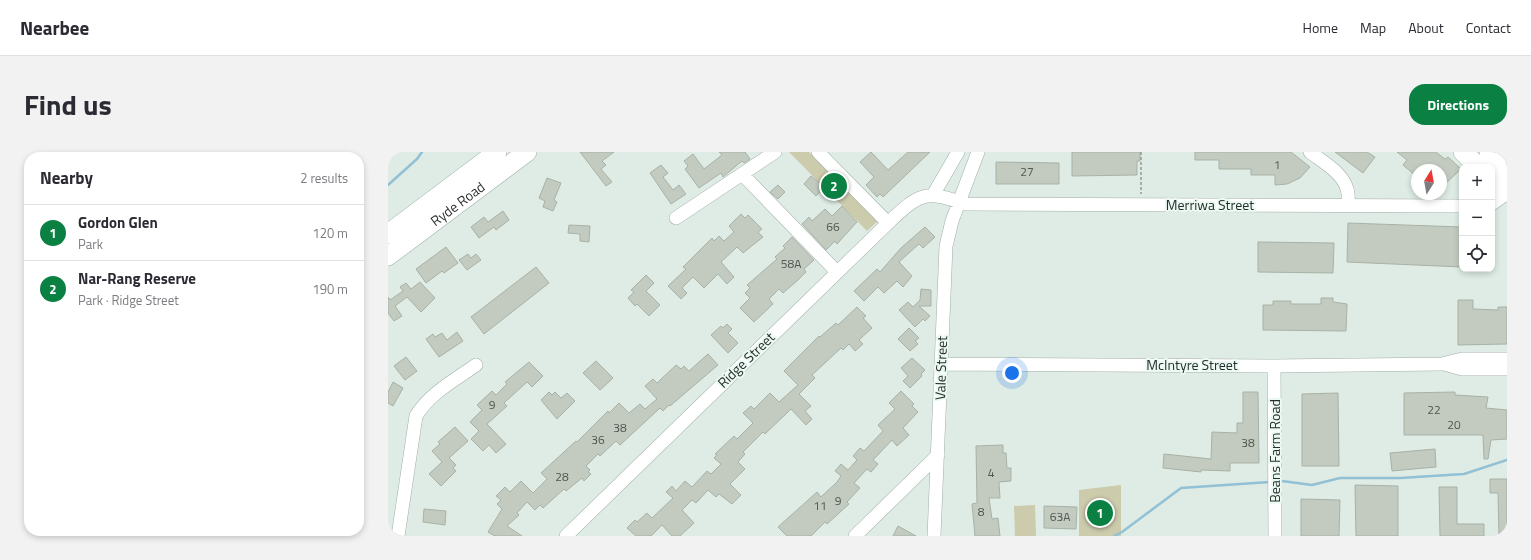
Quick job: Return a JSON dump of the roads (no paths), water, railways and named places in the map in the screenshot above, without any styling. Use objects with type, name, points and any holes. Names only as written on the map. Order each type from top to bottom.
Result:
[{"type":"highway","name":"Ryde Road","points":[[388,234],[497,152]]},
{"type":"highway","name":"Ryde Road","points":[[388,256],[527,152]]},
{"type":"highway","points":[[1463,152],[1476,164]]},
{"type":"highway","points":[[1489,152],[1507,170]]},
{"type":"highway","points":[[1495,182],[1507,193]]},
{"type":"street","points":[[676,218],[743,175],[775,152]]},
{"type":"street","points":[[818,152],[888,223]]},
{"type":"street","points":[[933,195],[958,152]]},
{"type":"street","points":[[959,202],[978,152]]},
{"type":"street","points":[[1310,152],[1331,168],[1342,179],[1347,189],[1348,205]]},
{"type":"street","points":[[743,175],[837,272]]},
{"type":"street","points":[[1495,202],[1507,193]]},
{"type":"street","name":"Ridge Street","points":[[566,536],[912,200],[922,196],[933,195],[959,202]]},
{"type":"street","name":"Merriwa Street","points":[[959,202],[965,204],[1459,206]]},
{"type":"street","name":"Vale Street","points":[[934,536],[946,246],[959,202]]},
{"type":"street","name":"McIntyre Street","points":[[941,364],[1274,366],[1442,364],[1462,359],[1507,359]]},
{"type":"street","name":"McIntyre Street","points":[[1442,364],[1462,369],[1507,369]]},
{"type":"street","points":[[398,536],[416,416],[432,396],[476,365]]},
{"type":"street","name":"Beans Farm Road","points":[[1274,366],[1275,536]]},
{"type":"street","points":[[855,536],[938,455]]},
{"type":"waterway","points":[[388,185],[417,159],[422,152]]},
{"type":"waterway","points":[[1282,481],[1312,485],[1340,478],[1400,478],[1464,474],[1507,460]]},
{"type":"waterway","points":[[1114,536],[1122,532],[1181,488],[1270,482]]},
{"type":"place","name":"Nar-Rang Reserve","points":[[834,186]]},
{"type":"place","name":"Gordon Glen","points":[[1100,513]]}]
